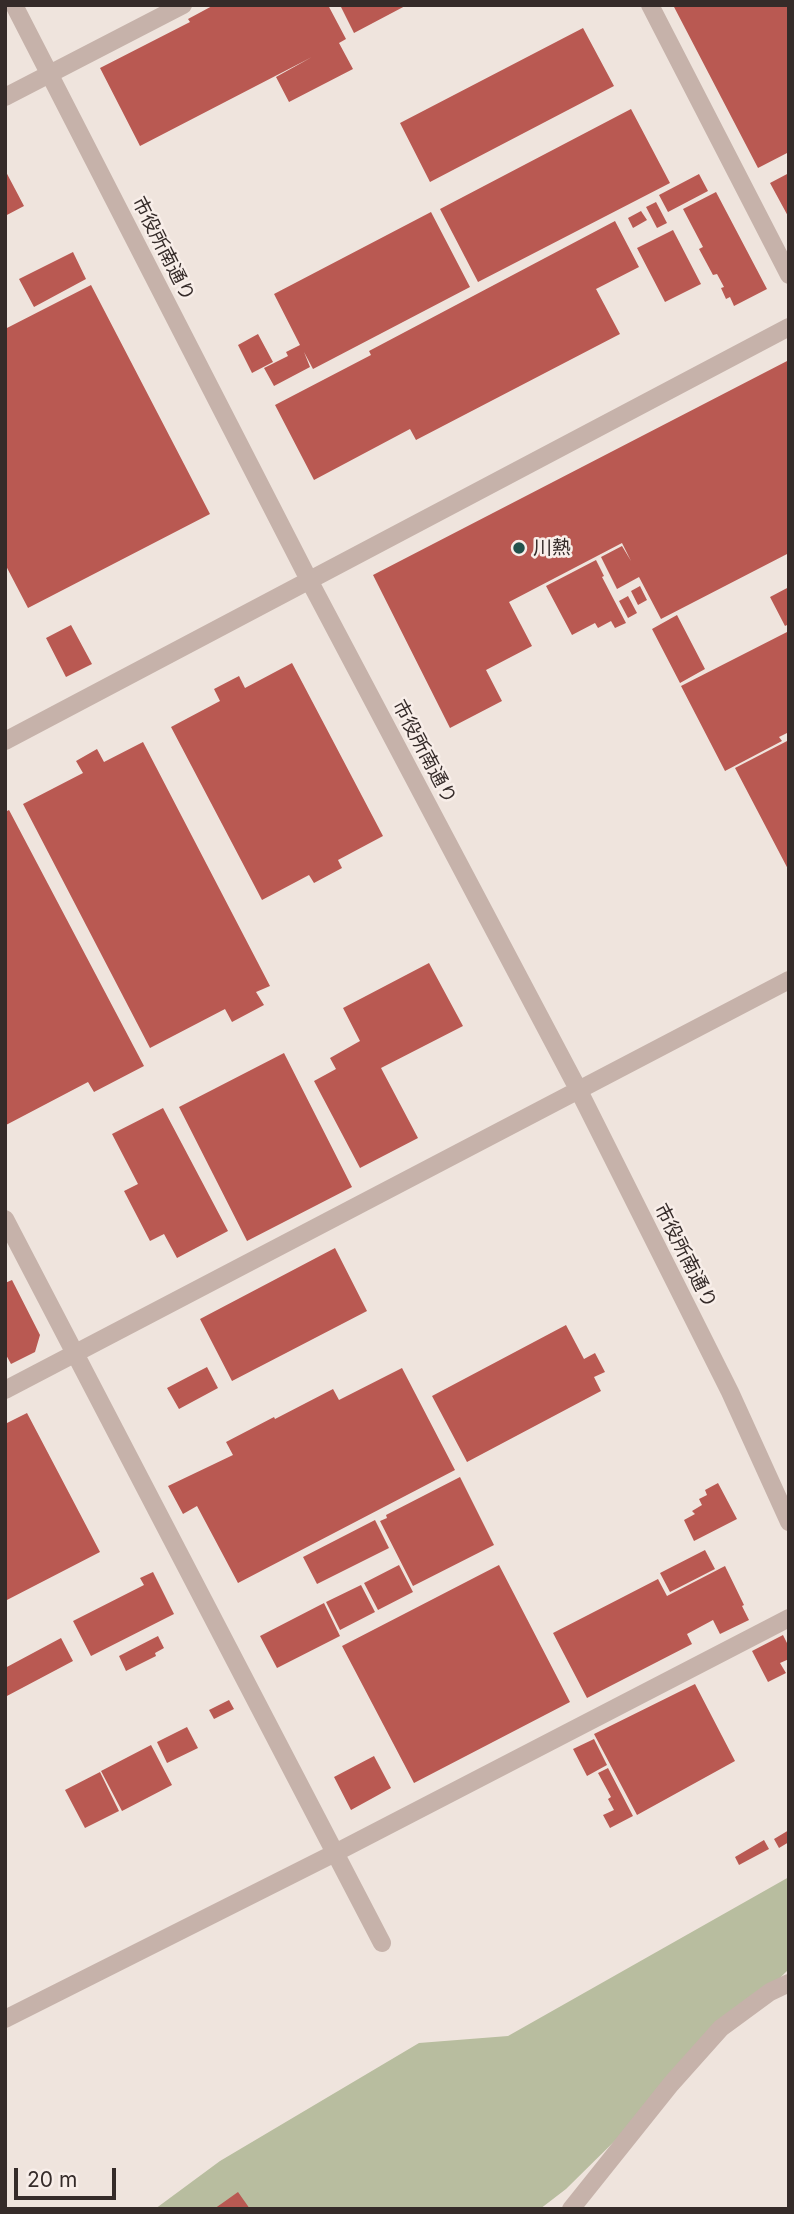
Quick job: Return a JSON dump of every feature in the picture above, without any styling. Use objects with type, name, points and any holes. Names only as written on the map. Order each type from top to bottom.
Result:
[{"type":"street","name":"市役所南通り","points":[[14,5],[309,580],[578,1089],[730,1392],[789,1522]]},
{"type":"street","points":[[5,97],[183,5]]},
{"type":"street","points":[[650,5],[789,275]]},
{"type":"street","points":[[5,741],[789,327]]},
{"type":"street","points":[[5,1390],[789,980]]},
{"type":"street","points":[[5,1219],[382,1943]]},
{"type":"street","points":[[5,2019],[335,1853],[789,1618]]},
{"type":"street","points":[[571,2209],[671,2084],[721,2028],[771,1992],[789,1983]]},
{"type":"green space","points":[[789,1877],[789,1969],[566,2189],[540,2209],[155,2209],[220,2161],[419,2043],[508,2036]]},
{"type":"building","points":[[214,5],[328,5],[346,39],[339,43],[353,69],[289,102],[276,77],[312,57],[140,146],[100,68],[190,22],[188,19]]},
{"type":"building","points":[[340,5],[407,5],[354,33]]},
{"type":"building","points":[[673,5],[789,5],[789,152],[758,168]]},
{"type":"building","points":[[583,28],[614,86],[430,182],[400,123]]},
{"type":"building","points":[[631,109],[670,183],[478,282],[440,209]]},
{"type":"building","points":[[5,170],[24,206],[5,216]]},
{"type":"building","points":[[789,173],[789,218],[770,183]]},
{"type":"building","points":[[699,174],[708,191],[668,212],[659,195]]},
{"type":"building","points":[[716,192],[767,289],[734,306],[730,297],[726,299],[721,288],[724,287],[717,274],[713,275],[699,249],[703,247],[683,209]]},
{"type":"building","points":[[656,202],[667,223],[657,228],[646,207]]},
{"type":"building","points":[[641,211],[647,220],[633,228],[628,218]]},
{"type":"building","points":[[431,212],[470,287],[313,369],[304,352],[310,367],[274,386],[264,368],[288,356],[286,352],[300,345],[274,294]]},
{"type":"building","points":[[615,221],[639,267],[596,289],[620,334],[416,440],[410,429],[314,480],[275,405],[371,355],[369,351]]},
{"type":"building","points":[[673,230],[701,284],[665,302],[637,248]]},
{"type":"building","points":[[73,252],[86,279],[34,307],[19,279]]},
{"type":"building","points":[[91,285],[210,514],[28,608],[5,564],[5,329]]},
{"type":"building","points":[[258,334],[273,362],[252,373],[238,345]]},
{"type":"building","name":"川熱","points":[[789,360],[789,553],[661,619],[639,577],[617,589],[601,557],[622,546],[631,561],[622,543],[509,602],[532,646],[486,670],[502,701],[450,728],[373,575]]},
{"type":"building","points":[[596,560],[626,623],[615,628],[611,621],[598,628],[595,623],[572,635],[546,586]]},
{"type":"building","points":[[640,586],[647,600],[638,605],[631,591]]},
{"type":"building","points":[[789,587],[789,624],[785,626],[770,597]]},
{"type":"building","points":[[628,596],[637,613],[628,618],[619,601]]},
{"type":"building","points":[[677,615],[705,669],[680,683],[652,629]]},
{"type":"building","points":[[71,625],[92,664],[66,677],[46,638]]},
{"type":"building","points":[[789,631],[789,732],[779,737],[782,741],[725,771],[681,686]]},
{"type":"building","points":[[292,663],[383,836],[338,860],[342,868],[314,883],[309,875],[262,900],[171,727],[220,701],[214,689],[239,676],[245,688]]},
{"type":"building","points":[[789,740],[789,871],[735,768]]},
{"type":"building","points":[[143,742],[270,986],[256,992],[264,1005],[232,1022],[225,1009],[150,1048],[23,804],[83,773],[76,761],[97,749],[104,762]]},
{"type":"building","points":[[9,810],[144,1066],[94,1092],[88,1082],[6,1125],[5,812]]},
{"type":"building","points":[[429,963],[463,1026],[381,1068],[418,1138],[360,1168],[314,1081],[336,1069],[330,1058],[360,1041],[343,1008]]},
{"type":"building","points":[[284,1053],[352,1187],[247,1241],[179,1107]]},
{"type":"building","points":[[163,1108],[228,1231],[177,1258],[164,1234],[150,1241],[124,1191],[138,1184],[112,1134]]},
{"type":"building","points":[[335,1248],[367,1311],[232,1381],[200,1319]]},
{"type":"building","points":[[12,1280],[40,1335],[35,1352],[11,1364],[5,1353],[5,1283]]},
{"type":"building","points":[[566,1325],[584,1359],[595,1353],[605,1372],[594,1377],[601,1391],[467,1462],[432,1396]]},
{"type":"building","points":[[207,1367],[218,1388],[179,1409],[167,1388]]},
{"type":"building","points":[[402,1368],[455,1470],[238,1583],[197,1506],[183,1514],[168,1486],[233,1455],[226,1442],[274,1417],[275,1419],[333,1389],[339,1400]]},
{"type":"building","points":[[27,1413],[100,1552],[5,1601],[5,1424]]},
{"type":"building","points":[[460,1477],[494,1545],[413,1586],[380,1521],[387,1518],[386,1515]]},
{"type":"building","points":[[718,1483],[737,1519],[694,1541],[684,1520],[695,1514],[692,1511],[702,1505],[699,1499],[707,1495],[705,1490]]},
{"type":"building","points":[[375,1520],[389,1548],[317,1584],[303,1557]]},
{"type":"building","points":[[705,1550],[715,1569],[670,1592],[660,1573]]},
{"type":"building","points":[[399,1565],[413,1592],[378,1610],[364,1583]]},
{"type":"building","points":[[499,1565],[570,1702],[414,1783],[342,1646]]},
{"type":"building","points":[[725,1566],[749,1620],[720,1634],[713,1620],[687,1634],[692,1644],[587,1698],[553,1633],[658,1579],[667,1596]]},
{"type":"building","points":[[153,1572],[174,1614],[91,1656],[73,1621],[144,1585],[140,1578]]},
{"type":"building","points":[[361,1585],[375,1612],[340,1630],[326,1602]]},
{"type":"building","points":[[324,1603],[340,1636],[277,1668],[260,1636]]},
{"type":"building","points":[[783,1635],[789,1647],[789,1659],[780,1663],[786,1673],[768,1682],[752,1651]]},
{"type":"building","points":[[158,1636],[164,1648],[155,1653],[156,1656],[126,1671],[119,1656]]},
{"type":"building","points":[[61,1638],[73,1661],[5,1697],[5,1668]]},
{"type":"building","points":[[695,1684],[735,1761],[637,1815],[594,1734]]},
{"type":"building","points":[[229,1700],[234,1709],[214,1719],[209,1710]]},
{"type":"building","points":[[187,1727],[198,1748],[167,1763],[157,1742]]},
{"type":"building","points":[[594,1739],[607,1765],[587,1776],[573,1749]]},
{"type":"building","points":[[151,1745],[172,1785],[122,1811],[101,1771]]},
{"type":"building","points":[[374,1756],[391,1788],[351,1810],[334,1777]]},
{"type":"building","points":[[608,1768],[633,1816],[610,1828],[603,1815],[614,1810],[608,1799],[611,1797],[598,1773]]},
{"type":"building","points":[[100,1772],[119,1811],[85,1828],[65,1790]]},
{"type":"building","points":[[789,1830],[789,1842],[779,1848],[774,1839]]},
{"type":"building","points":[[764,1840],[769,1849],[739,1865],[735,1857]]},
{"type":"building","points":[[238,2192],[250,2209],[214,2209]]},
{"type":"place","name":"川熱","points":[[519,548]]}]
